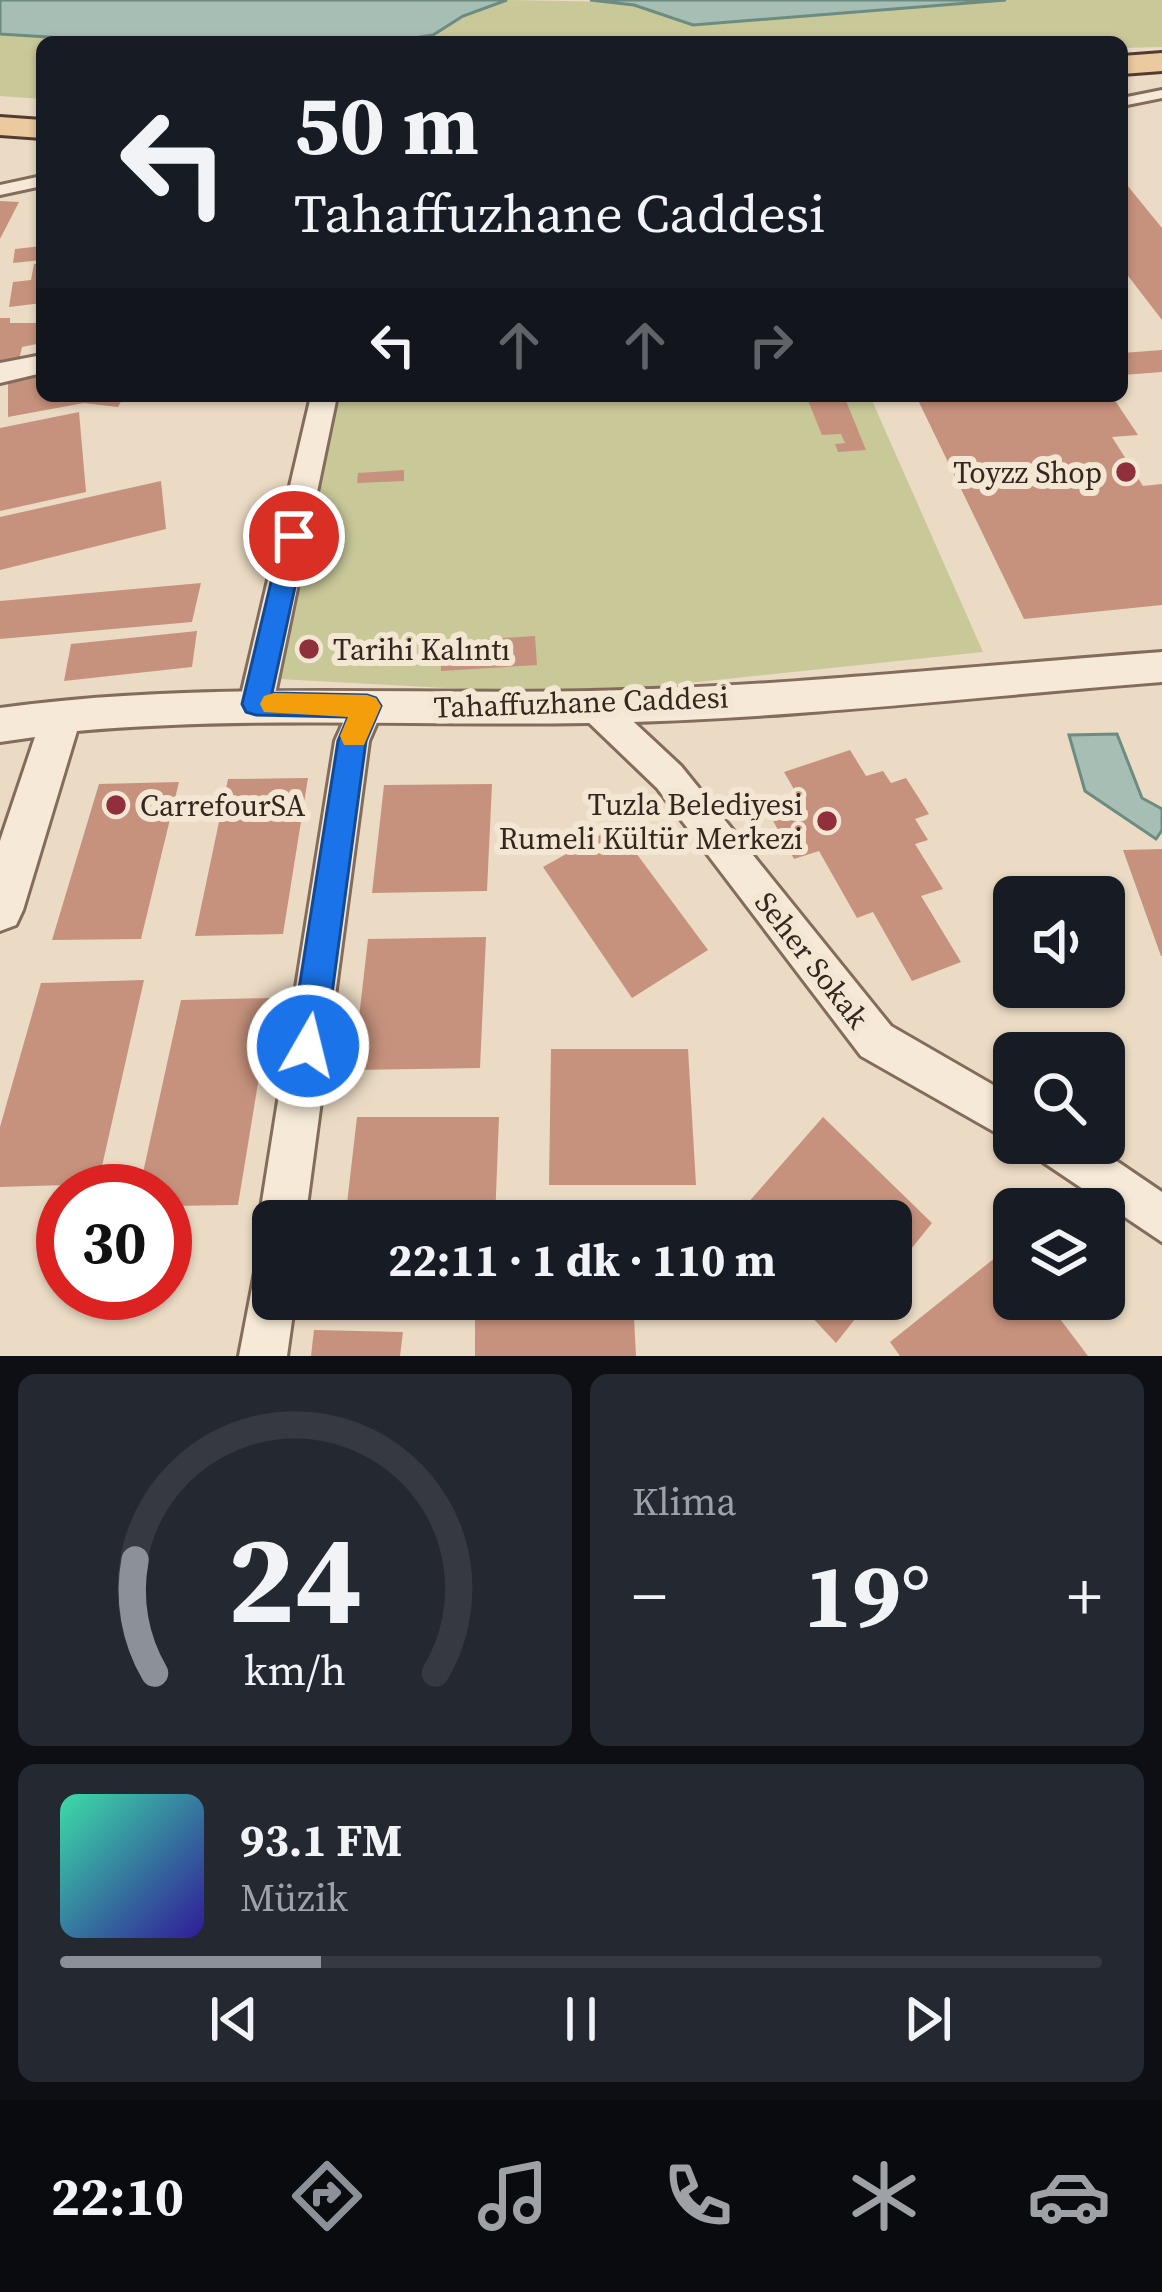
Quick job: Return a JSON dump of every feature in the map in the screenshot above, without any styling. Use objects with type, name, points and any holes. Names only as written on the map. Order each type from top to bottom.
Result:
[{"type":"main road","points":[[1128,64],[1162,62]]},
{"type":"main road","points":[[1128,86],[1162,90]]},
{"type":"main road","points":[[0,110],[36,113]]},
{"type":"main road","points":[[0,126],[36,129]]},
{"type":"street","points":[[1128,100],[1162,90]]},
{"type":"street","points":[[0,190],[36,182]]},
{"type":"street","points":[[0,373],[36,365]]},
{"type":"street","points":[[256,704],[323,402]]},
{"type":"street","name":"Tahaffuzhane Caddesi","points":[[0,725],[62,714],[256,704],[595,707],[1162,667]]},
{"type":"street","points":[[285,1200],[352,741],[367,706]]},
{"type":"street","name":"Seher Sokak","points":[[595,707],[668,777],[876,1041],[993,1109]]},
{"type":"street","points":[[0,910],[62,714]]},
{"type":"street","points":[[1082,1164],[1162,1219]]},
{"type":"street","points":[[262,1356],[268,1320]]},
{"type":"green space","points":[[507,0],[621,2],[693,25],[1006,0],[1162,0],[1162,47],[1128,48],[1128,36],[428,36],[463,16]]},
{"type":"green space","points":[[0,34],[36,36],[36,99],[0,96]]},
{"type":"green space","points":[[332,402],[873,402],[983,652],[574,695],[279,679]]},
{"type":"shaded area","points":[[0,0],[507,0],[427,36],[0,34]]},
{"type":"shaded area","points":[[590,0],[1006,0],[693,25],[634,5]]},
{"type":"shaded area","points":[[1117,734],[1142,798],[1162,809],[1162,830],[1156,839],[1085,791],[1069,735]]},
{"type":"building","points":[[1128,186],[1162,228],[1162,320],[1128,276]]},
{"type":"building","points":[[0,201],[19,202],[0,239]]},
{"type":"building","points":[[36,247],[36,261],[13,263],[15,249]]},
{"type":"building","points":[[34,264],[36,304],[9,307],[13,282],[31,280]]},
{"type":"building","points":[[0,318],[36,323],[36,344],[22,347],[19,360],[0,362]]},
{"type":"building","points":[[1162,350],[1162,372],[1128,375],[1128,353]]},
{"type":"building","points":[[36,375],[36,402],[121,402],[118,407],[84,403],[8,417],[8,381]]},
{"type":"building","points":[[809,402],[846,402],[866,450],[838,452],[835,444],[845,443],[841,434],[822,435]]},
{"type":"building","points":[[919,402],[1116,402],[1138,435],[1112,437],[1143,486],[1162,484],[1162,605],[1024,619]]},
{"type":"building","points":[[79,412],[86,492],[0,511],[0,428]]},
{"type":"building","points":[[404,470],[404,481],[357,483],[358,473]]},
{"type":"building","points":[[161,481],[166,529],[0,570],[0,517]]},
{"type":"building","points":[[201,583],[192,622],[0,639],[0,601]]},
{"type":"building","points":[[197,631],[192,667],[64,681],[71,644]]},
{"type":"building","points":[[535,636],[537,665],[441,671],[441,642]]},
{"type":"building","points":[[850,750],[866,776],[883,771],[891,783],[906,778],[929,814],[915,819],[928,840],[915,844],[943,889],[921,896],[961,962],[912,981],[873,912],[857,918],[819,851],[794,859],[771,817],[803,805],[784,772]]},
{"type":"building","points":[[308,778],[283,934],[195,936],[228,779]]},
{"type":"building","points":[[179,782],[141,939],[52,940],[99,784]]},
{"type":"building","points":[[492,784],[487,891],[372,893],[384,785]]},
{"type":"building","points":[[616,826],[708,950],[632,998],[543,867]]},
{"type":"building","points":[[1162,849],[1162,956],[1161,956],[1123,850]]},
{"type":"building","points":[[486,937],[480,1068],[353,1070],[368,939]]},
{"type":"building","points":[[144,980],[103,1164],[36,1164],[36,1186],[0,1187],[0,1127],[41,983]]},
{"type":"building","points":[[272,998],[238,1205],[192,1206],[192,1164],[145,1164],[181,1000]]},
{"type":"building","points":[[551,1049],[688,1049],[696,1185],[549,1185]]},
{"type":"building","points":[[357,1117],[499,1117],[496,1200],[347,1200]]},
{"type":"building","points":[[823,1117],[908,1200],[750,1200]]},
{"type":"building","points":[[912,1204],[932,1223],[912,1248]]},
{"type":"building","points":[[993,1259],[993,1320],[1061,1320],[1088,1356],[900,1356],[890,1342]]},
{"type":"building","points":[[475,1320],[634,1320],[636,1356],[475,1356]]},
{"type":"building","points":[[815,1320],[854,1320],[836,1343]]},
{"type":"building","points":[[314,1330],[403,1332],[400,1356],[311,1356]]},
{"type":"slow traffic","points":[[274,704],[367,706],[354,736]]},
{"type":"place","name":"Toyzz Shop","points":[[1126,472]]},
{"type":"place","name":"Tarihi Kalıntı","points":[[309,649]]},
{"type":"place","name":"CarrefourSA","points":[[116,805]]},
{"type":"place","name":"Tuzla Belediyesi Rumeli Kültür Merkezi","points":[[827,821]]},
{"type":"route","points":[[294,536],[256,704],[367,706],[352,741],[308,1046]]}]
